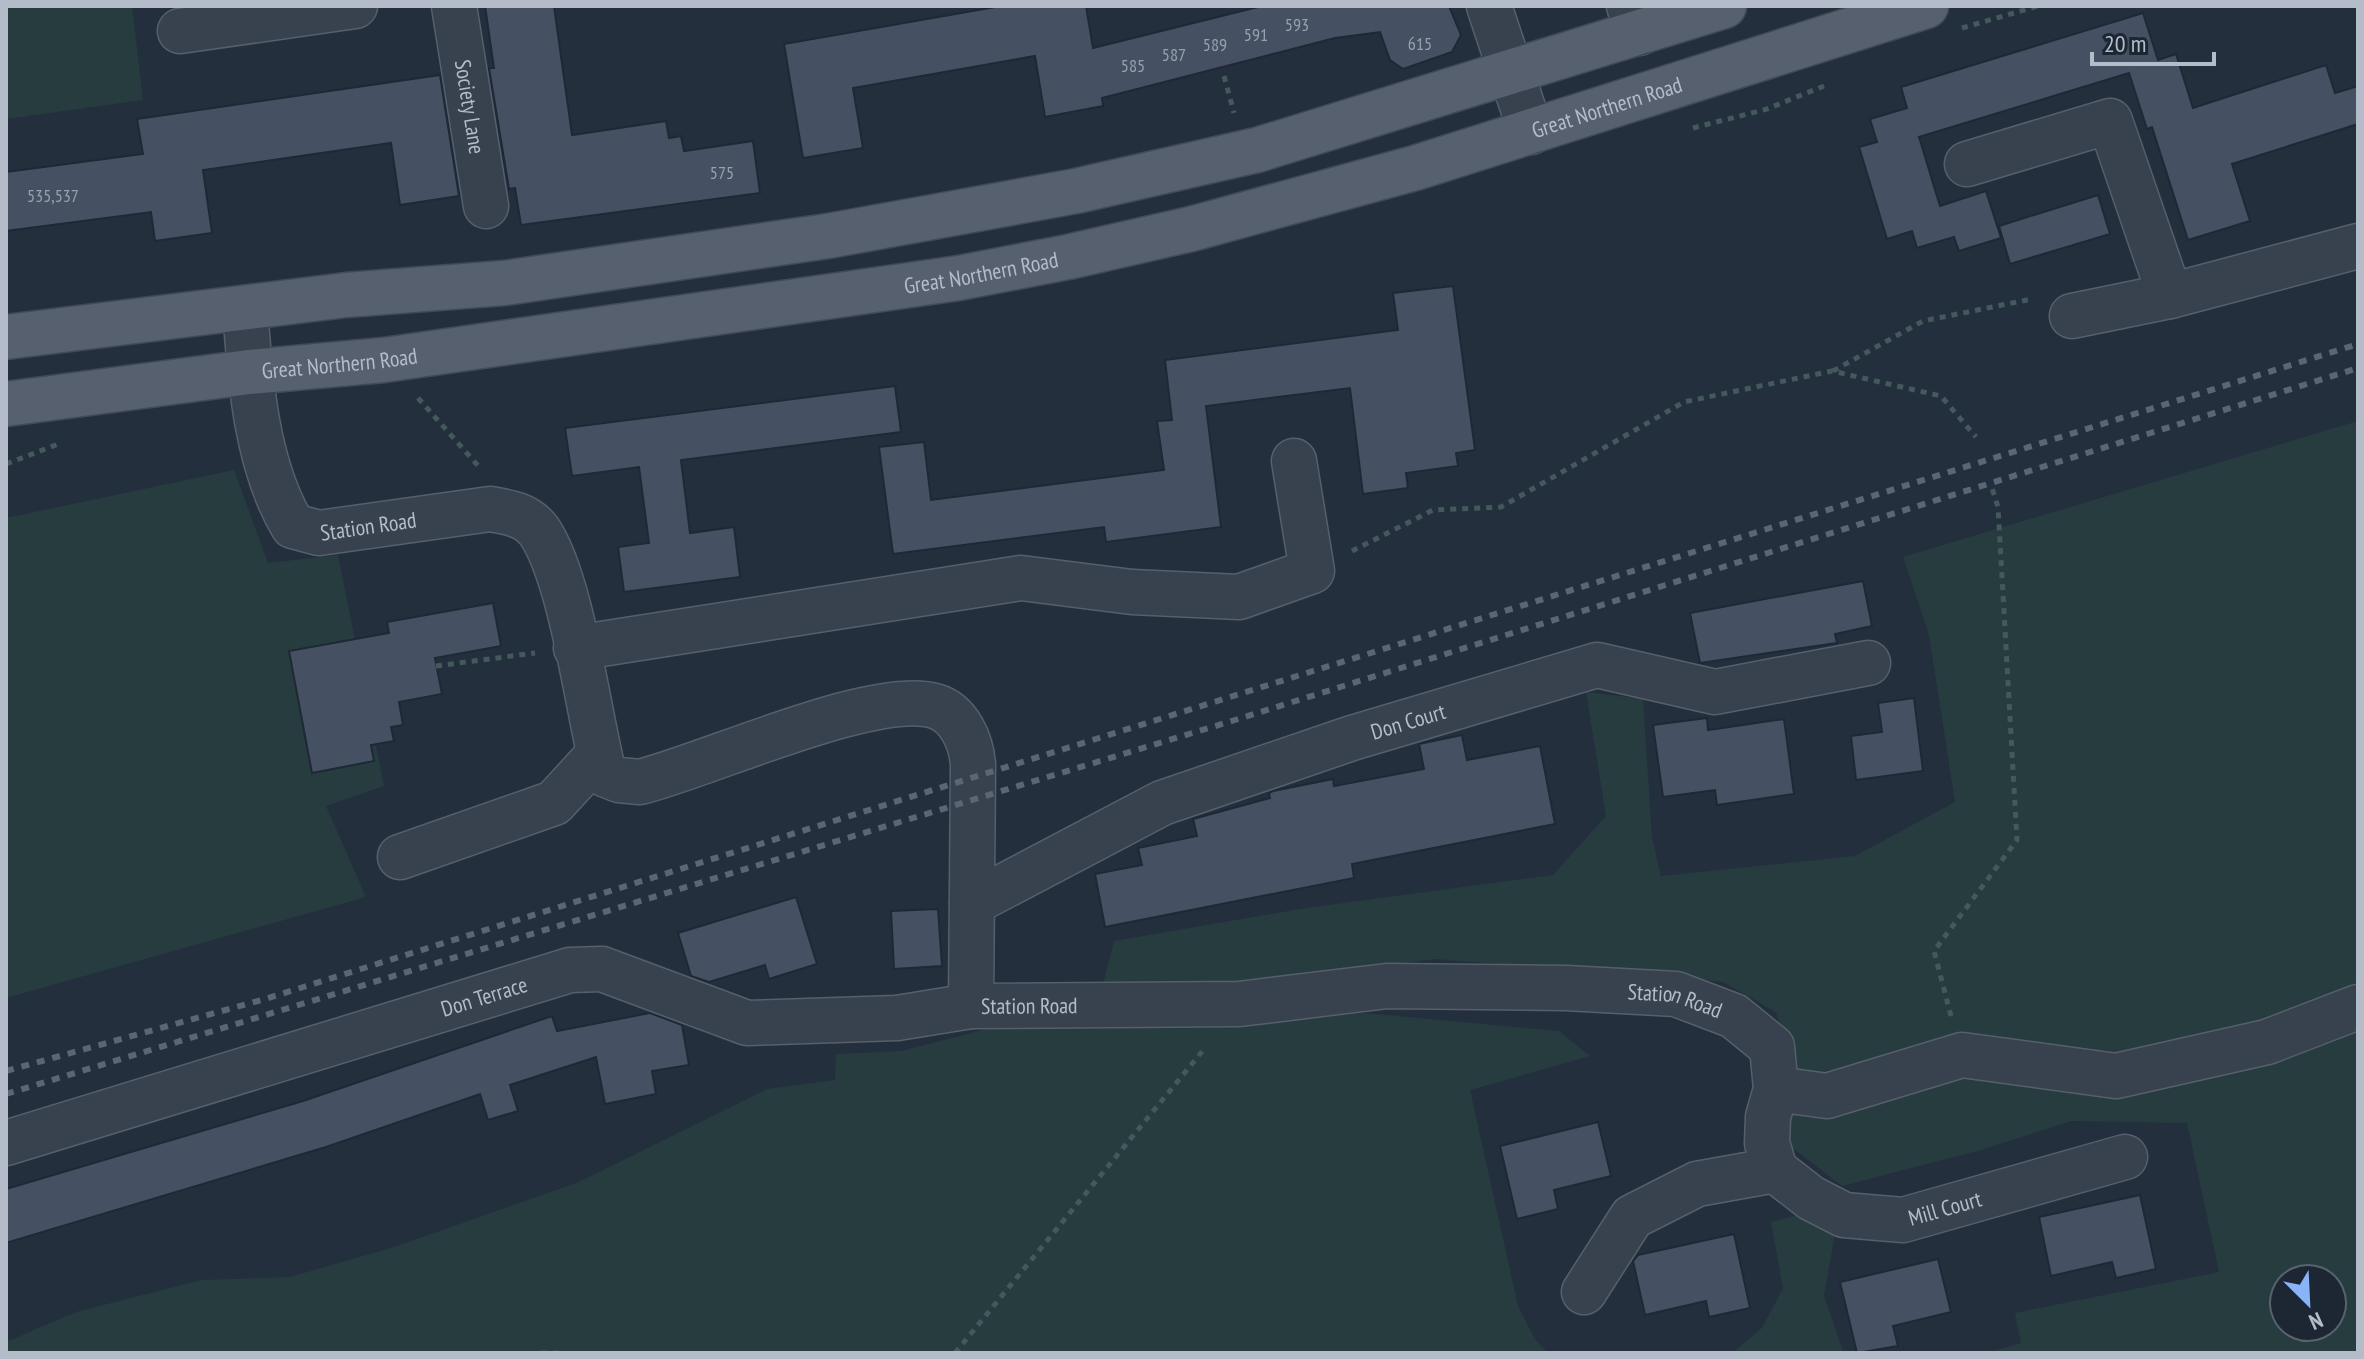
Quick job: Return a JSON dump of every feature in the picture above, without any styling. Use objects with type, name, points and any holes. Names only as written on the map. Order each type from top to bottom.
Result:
[{"type":"main road","points":[[6,337],[346,295],[504,283],[828,236],[1014,202],[1257,150],[1511,73],[1634,19],[1724,6]]},
{"type":"main road","name":"Great Northern Road","points":[[6,404],[249,372],[384,360],[959,278],[1191,229],[1415,168],[1926,6]]},
{"type":"street","points":[[180,31],[355,6]]},
{"type":"street","name":"Society Lane","points":[[454,6],[486,206]]},
{"type":"street","points":[[1489,6],[1531,132]]},
{"type":"street","points":[[1967,164],[2110,121],[2170,296]]},
{"type":"street","points":[[2072,316],[2170,296],[2358,246]]},
{"type":"street","name":"Station Road","points":[[245,308],[253,406],[283,509],[293,526],[319,533],[466,511],[511,512],[528,520],[539,532],[560,583],[604,774],[619,780],[640,782],[878,705],[935,706],[955,719],[972,750],[971,1006],[1239,1004],[1387,986],[1676,994],[1734,1016],[1772,1047],[1776,1089]]},
{"type":"street","points":[[576,648],[1021,578],[1132,592],[1239,597],[1312,571],[1294,461]]},
{"type":"street","name":"Don Court","points":[[972,903],[1162,803],[1352,738],[1597,665],[1715,692],[1868,663]]},
{"type":"street","points":[[400,857],[554,803],[599,754]]},
{"type":"street","name":"Don Terrace","points":[[6,1143],[570,970],[602,969],[747,1023],[897,1018],[971,1006]]},
{"type":"street","points":[[1584,1292],[1632,1217],[1697,1184],[1775,1170],[1767,1143],[1768,1117],[1776,1089],[1827,1096],[1962,1055],[2116,1076],[2267,1042],[2358,1007]]},
{"type":"street","name":"Mill Court","points":[[1775,1170],[1811,1198],[1844,1215],[1903,1220],[2125,1157]]},
{"type":"path","points":[[1224,76],[1235,118]]},
{"type":"path","points":[[1312,571],[1433,510],[1501,507],[1684,402],[1832,371],[1923,321],[2068,292],[2072,316]]},
{"type":"path","points":[[1832,371],[1941,396],[1976,437]]},
{"type":"path","points":[[429,410],[470,455]]},
{"type":"path","points":[[1962,1055],[1934,951],[2017,840],[1998,507],[1992,488]]},
{"type":"path","points":[[436,666],[576,648]]},
{"type":"path","points":[[955,1353],[1012,1279],[1137,1134],[1239,1004]]},
{"type":"path","points":[[541,1353],[559,1353]]},
{"type":"green space","points":[[6,6],[132,6],[143,100],[6,119]]},
{"type":"green space","points":[[2358,421],[2358,1353],[1987,1353],[2021,1343],[2015,1313],[2219,1272],[2187,1123],[2071,1121],[1981,1150],[1842,1186],[1786,1143],[1790,1058],[1776,1012],[1723,982],[1436,959],[1213,984],[1102,988],[1114,941],[1306,908],[1553,875],[1606,816],[1586,692],[1643,699],[1652,837],[1661,876],[1855,856],[1955,802],[1929,635],[1903,557]]},
{"type":"green space","points":[[234,470],[268,563],[338,555],[384,786],[326,806],[366,897],[6,998],[6,518]]},
{"type":"green space","points":[[1364,1013],[1559,1031],[1590,1056],[1470,1090],[1518,1306],[1535,1339],[1548,1353],[6,1353],[6,1342],[76,1312],[202,1280],[290,1277],[394,1247],[579,1182],[767,1089],[835,1080],[836,1054],[901,1051],[995,1027],[1201,1025]]},
{"type":"green space","points":[[1803,1214],[1835,1234],[1824,1296],[1844,1353],[1732,1353],[1762,1328],[1783,1288],[1771,1222]]},
{"type":"building","points":[[485,6],[554,6],[572,135],[666,121],[669,138],[681,136],[684,151],[753,141],[760,193],[521,225],[515,188],[509,189],[489,68],[494,68]]},
{"type":"building","points":[[1001,6],[1086,6],[1093,48],[1262,6],[1449,6],[1461,35],[1452,52],[1403,69],[1390,60],[1380,32],[1335,38],[1102,98],[1103,106],[1045,117],[1035,56],[853,88],[863,148],[803,158],[784,44]]},
{"type":"building","points":[[2143,13],[2158,60],[2176,54],[2193,108],[2326,65],[2335,93],[2358,86],[2358,124],[2232,164],[2250,221],[2188,240],[2152,127],[2147,129],[2129,73],[1919,137],[1940,206],[1986,191],[2001,238],[1959,251],[1954,237],[1917,248],[1912,231],[1887,239],[1859,147],[1877,142],[1870,119],[1907,108],[1901,87]]},
{"type":"building","points":[[440,75],[459,196],[400,205],[391,143],[203,170],[212,233],[155,241],[151,212],[6,231],[6,172],[143,154],[137,119]]},
{"type":"building","points":[[2098,195],[2110,234],[2010,264],[1999,226]]},
{"type":"building","points":[[1453,286],[1475,450],[1456,453],[1458,466],[1406,473],[1408,488],[1363,494],[1350,388],[1206,406],[1221,527],[1106,542],[1104,527],[893,554],[879,447],[924,442],[931,500],[1164,470],[1157,421],[1172,420],[1165,360],[1398,330],[1393,293]]},
{"type":"building","points":[[895,386],[901,432],[681,460],[690,533],[734,527],[740,577],[624,592],[618,547],[649,543],[639,467],[572,476],[565,428]]},
{"type":"building","points":[[1863,581],[1872,626],[1835,634],[1837,643],[1700,663],[1690,613]]},
{"type":"building","points":[[493,603],[501,646],[435,658],[442,694],[399,702],[403,725],[391,727],[394,741],[371,745],[374,761],[312,773],[289,651],[389,633],[387,622]]},
{"type":"building","points":[[1914,698],[1923,771],[1856,780],[1851,736],[1882,732],[1878,703]]},
{"type":"building","points":[[1707,718],[1708,730],[1784,719],[1794,794],[1717,805],[1715,790],[1663,797],[1653,725]]},
{"type":"building","points":[[1462,735],[1467,760],[1540,746],[1555,824],[1352,864],[1354,878],[1105,927],[1095,874],[1142,865],[1138,848],[1197,836],[1193,819],[1270,798],[1269,793],[1273,791],[1333,779],[1334,786],[1424,769],[1419,744]]},
{"type":"building","points":[[796,897],[817,964],[769,979],[765,965],[709,982],[691,976],[678,933]]},
{"type":"building","points":[[938,909],[942,966],[894,969],[891,911]]},
{"type":"building","points":[[650,1013],[682,1025],[689,1065],[652,1071],[656,1094],[605,1104],[596,1057],[510,1085],[518,1111],[488,1120],[480,1094],[326,1147],[6,1243],[6,1189],[303,1101],[552,1016],[557,1031]]},
{"type":"building","points":[[1598,1122],[1611,1176],[1554,1190],[1558,1209],[1517,1219],[1500,1146]]},
{"type":"building","points":[[2140,1195],[2156,1269],[2116,1278],[2112,1262],[2051,1276],[2039,1217]]},
{"type":"building","points":[[1734,1234],[1750,1308],[1709,1317],[1706,1301],[1645,1315],[1633,1261],[1638,1255]]},
{"type":"building","points":[[1938,1259],[1951,1312],[1893,1326],[1898,1346],[1857,1353],[1840,1282]]},
{"type":"railway","points":[[6,1071],[265,999],[2358,344]]},
{"type":"railway","points":[[6,1094],[1235,720],[2358,368]]}]
